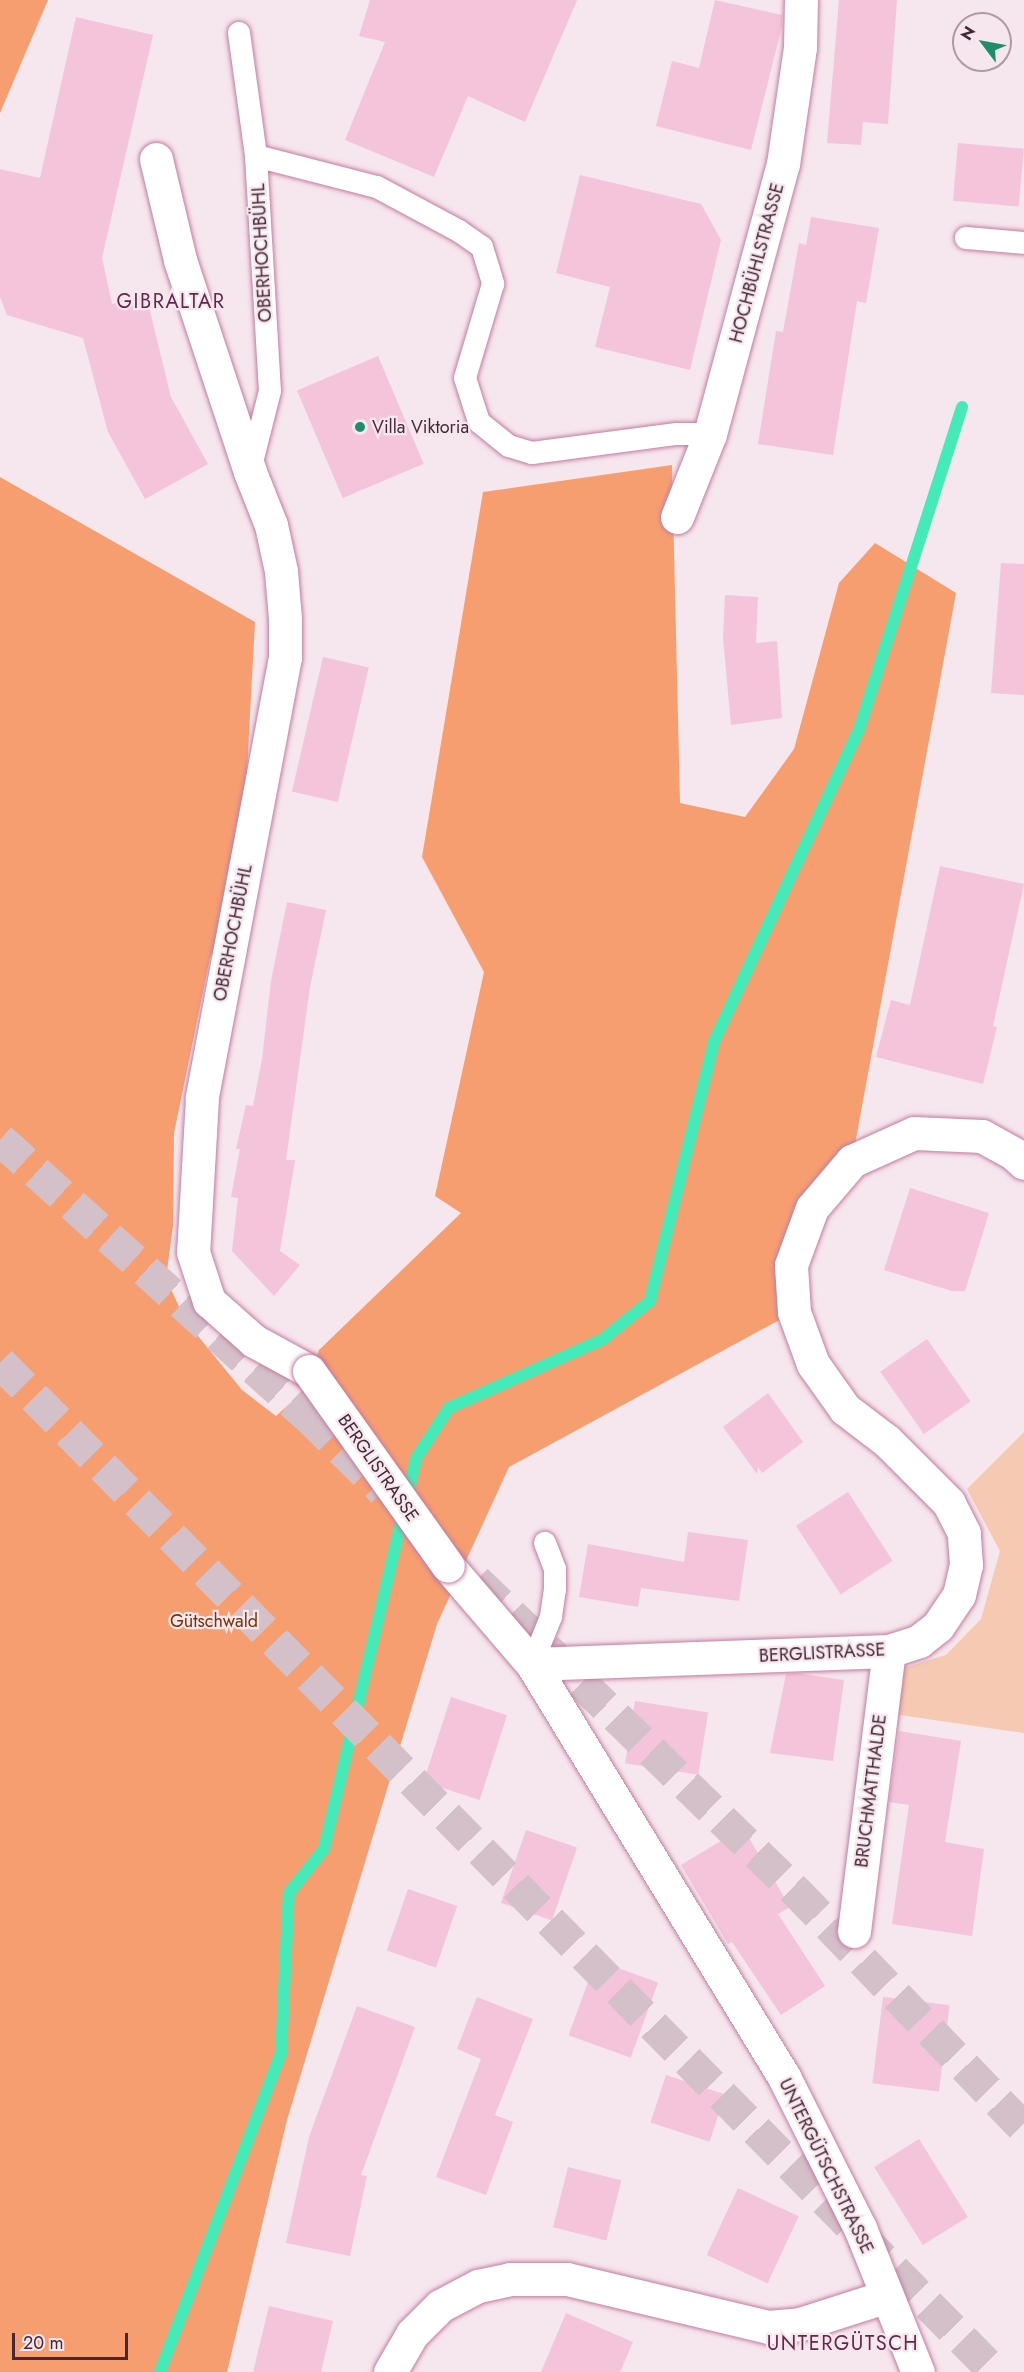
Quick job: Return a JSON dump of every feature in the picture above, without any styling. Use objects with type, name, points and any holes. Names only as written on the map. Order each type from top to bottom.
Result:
[{"type":"street","name":"HOCHBÜHLSTRASSE","points":[[677,517],[710,434],[783,164],[800,47],[801,0]]},
{"type":"street","name":"OBERHOCHBÜHL","points":[[156,159],[180,260],[250,472],[271,525],[281,571],[285,657],[202,1098],[193,1252],[209,1300],[254,1341],[298,1365]]},
{"type":"street","name":"BERGLISTRASSE","points":[[298,1365],[448,1566],[532,1664],[889,1651],[919,1641],[939,1626],[959,1595],[966,1566],[964,1533],[949,1503],[887,1441],[845,1409],[813,1364],[794,1312],[791,1265],[812,1208],[852,1161],[914,1133],[982,1136],[1014,1154],[1024,1163]]},
{"type":"street","name":"BRUCHMATTHALDE","points":[[854,1931],[889,1651]]},
{"type":"street","name":"UNTERGÜTSCHSTRASSE","points":[[532,1664],[784,2077],[860,2228],[918,2372]]},
{"type":"street","points":[[390,2372],[412,2334],[440,2306],[478,2286],[510,2278],[567,2279],[768,2327],[800,2324],[887,2296]]},
{"type":"lane","name":"OBERHOCHBÜHL","points":[[239,33],[256,156],[270,391],[250,472]]},
{"type":"lane","points":[[256,156],[376,187],[459,231],[482,247],[492,284],[465,378],[479,422],[508,446],[532,453],[677,434],[710,434]]},
{"type":"lane","points":[[966,238],[1024,243]]},
{"type":"lane","points":[[532,1664],[551,1617],[555,1590],[555,1569],[545,1543]]},
{"type":"shaded area","points":[[1024,1432],[1024,1733],[893,1714],[900,1669],[946,1655],[981,1619],[1000,1551],[967,1489]]},
{"type":"green space","points":[[0,0],[48,0],[0,113]]},
{"type":"green space","name":"Gütschwald","points":[[672,465],[680,803],[745,817],[794,749],[839,583],[875,543],[956,593],[852,1161],[812,1208],[794,1312],[509,1467],[437,1624],[287,2120],[227,2372],[0,2372],[0,477],[255,622],[240,901],[210,958],[174,1133],[173,1226],[166,1278],[185,1320],[242,1390],[276,1416],[306,1389],[319,1350],[461,1213],[435,1196],[484,972],[422,857],[483,492]]},
{"type":"building","points":[[370,0],[577,0],[525,122],[468,96],[434,177],[345,140],[385,42],[359,36]]},
{"type":"building","points":[[715,0],[782,15],[782,26],[751,150],[656,126],[672,61],[699,68]]},
{"type":"building","points":[[839,0],[897,0],[888,124],[863,122],[861,145],[827,143]]},
{"type":"building","points":[[76,17],[153,35],[102,258],[112,304],[146,295],[171,397],[208,464],[145,499],[108,432],[83,338],[7,315],[0,297],[0,169],[40,178]]},
{"type":"building","points":[[958,143],[1024,149],[1019,207],[953,201]]},
{"type":"building","points":[[580,175],[701,204],[721,240],[690,370],[595,347],[610,287],[556,273]]},
{"type":"building","points":[[811,217],[879,228],[866,303],[857,301],[833,455],[758,444],[776,331],[783,332],[799,243],[806,245]]},
{"type":"building","name":"Villa Viktoria","points":[[378,356],[424,464],[343,498],[297,390]]},
{"type":"building","points":[[1001,563],[1024,564],[1024,695],[991,693]]},
{"type":"building","points":[[725,595],[758,597],[756,643],[777,641],[782,718],[731,725],[723,638]]},
{"type":"building","points":[[323,657],[369,668],[338,802],[292,791]]},
{"type":"building","points":[[940,866],[1024,884],[993,1026],[997,1027],[983,1084],[876,1057],[891,1000],[910,1005]]},
{"type":"building","points":[[287,902],[326,910],[310,987],[286,1160],[295,1160],[280,1251],[300,1265],[274,1296],[232,1251],[238,1198],[231,1197],[240,1149],[236,1149],[246,1105],[253,1106],[262,1059],[271,981]]},
{"type":"building","points":[[910,1188],[989,1213],[965,1291],[952,1291],[884,1270]]},
{"type":"building","points":[[927,1339],[971,1401],[924,1434],[880,1372]]},
{"type":"building","points":[[768,1393],[803,1442],[762,1473],[758,1467],[757,1474],[723,1427]]},
{"type":"building","points":[[848,1492],[893,1561],[841,1595],[796,1526]]},
{"type":"building","points":[[688,1532],[748,1540],[739,1601],[641,1588],[638,1607],[579,1597],[588,1544],[684,1562]]},
{"type":"building","points":[[796,1673],[844,1680],[833,1761],[770,1753],[786,1674]]},
{"type":"building","points":[[451,1697],[507,1715],[480,1800],[423,1782]]},
{"type":"building","points":[[635,1701],[708,1713],[698,1775],[625,1763]]},
{"type":"building","points":[[899,1731],[961,1741],[945,1842],[984,1849],[972,1936],[892,1924],[909,1805],[889,1802]]},
{"type":"building","points":[[526,1830],[577,1848],[552,1920],[501,1903]]},
{"type":"building","points":[[734,1833],[746,1833],[790,1907],[778,1914],[825,1986],[781,2015],[732,1942],[728,1944],[681,1865]]},
{"type":"building","points":[[408,1889],[457,1906],[436,1967],[387,1950]]},
{"type":"building","points":[[596,1960],[658,1983],[631,2058],[569,2035]]},
{"type":"building","points":[[477,1997],[533,2019],[495,2115],[513,2122],[486,2195],[436,2177],[481,2059],[457,2049]]},
{"type":"building","points":[[883,1997],[950,2005],[939,2092],[872,2083]]},
{"type":"building","points":[[357,2006],[415,2027],[361,2175],[367,2176],[350,2256],[286,2243],[309,2137]]},
{"type":"building","points":[[666,2075],[725,2094],[710,2142],[651,2123]]},
{"type":"building","points":[[919,2139],[968,2217],[923,2245],[874,2167]]},
{"type":"building","points":[[568,2167],[621,2180],[606,2240],[553,2227]]},
{"type":"building","points":[[738,2188],[799,2216],[767,2283],[707,2255]]},
{"type":"building","points":[[269,2306],[333,2321],[321,2372],[253,2372]]},
{"type":"building","points":[[566,2313],[633,2342],[620,2372],[541,2372]]},
{"type":"waterway","points":[[160,2372],[281,2054],[289,1893],[324,1849],[417,1457],[449,1408],[602,1340],[650,1301],[714,1042],[859,730],[962,407]]},
{"type":"tunnel","points":[[0,1139],[307,1415],[383,1490]]},
{"type":"tunnel","points":[[0,1362],[995,2372]]},
{"type":"tunnel","points":[[476,1580],[795,1890],[1024,2128]]},
{"type":"place","name":"Villa Viktoria","points":[[360,427]]},
{"type":"district","name":"GIBRALTAR","points":[[171,301]]},
{"type":"district","name":"UNTERGÜTSCH","points":[[843,2343]]}]
